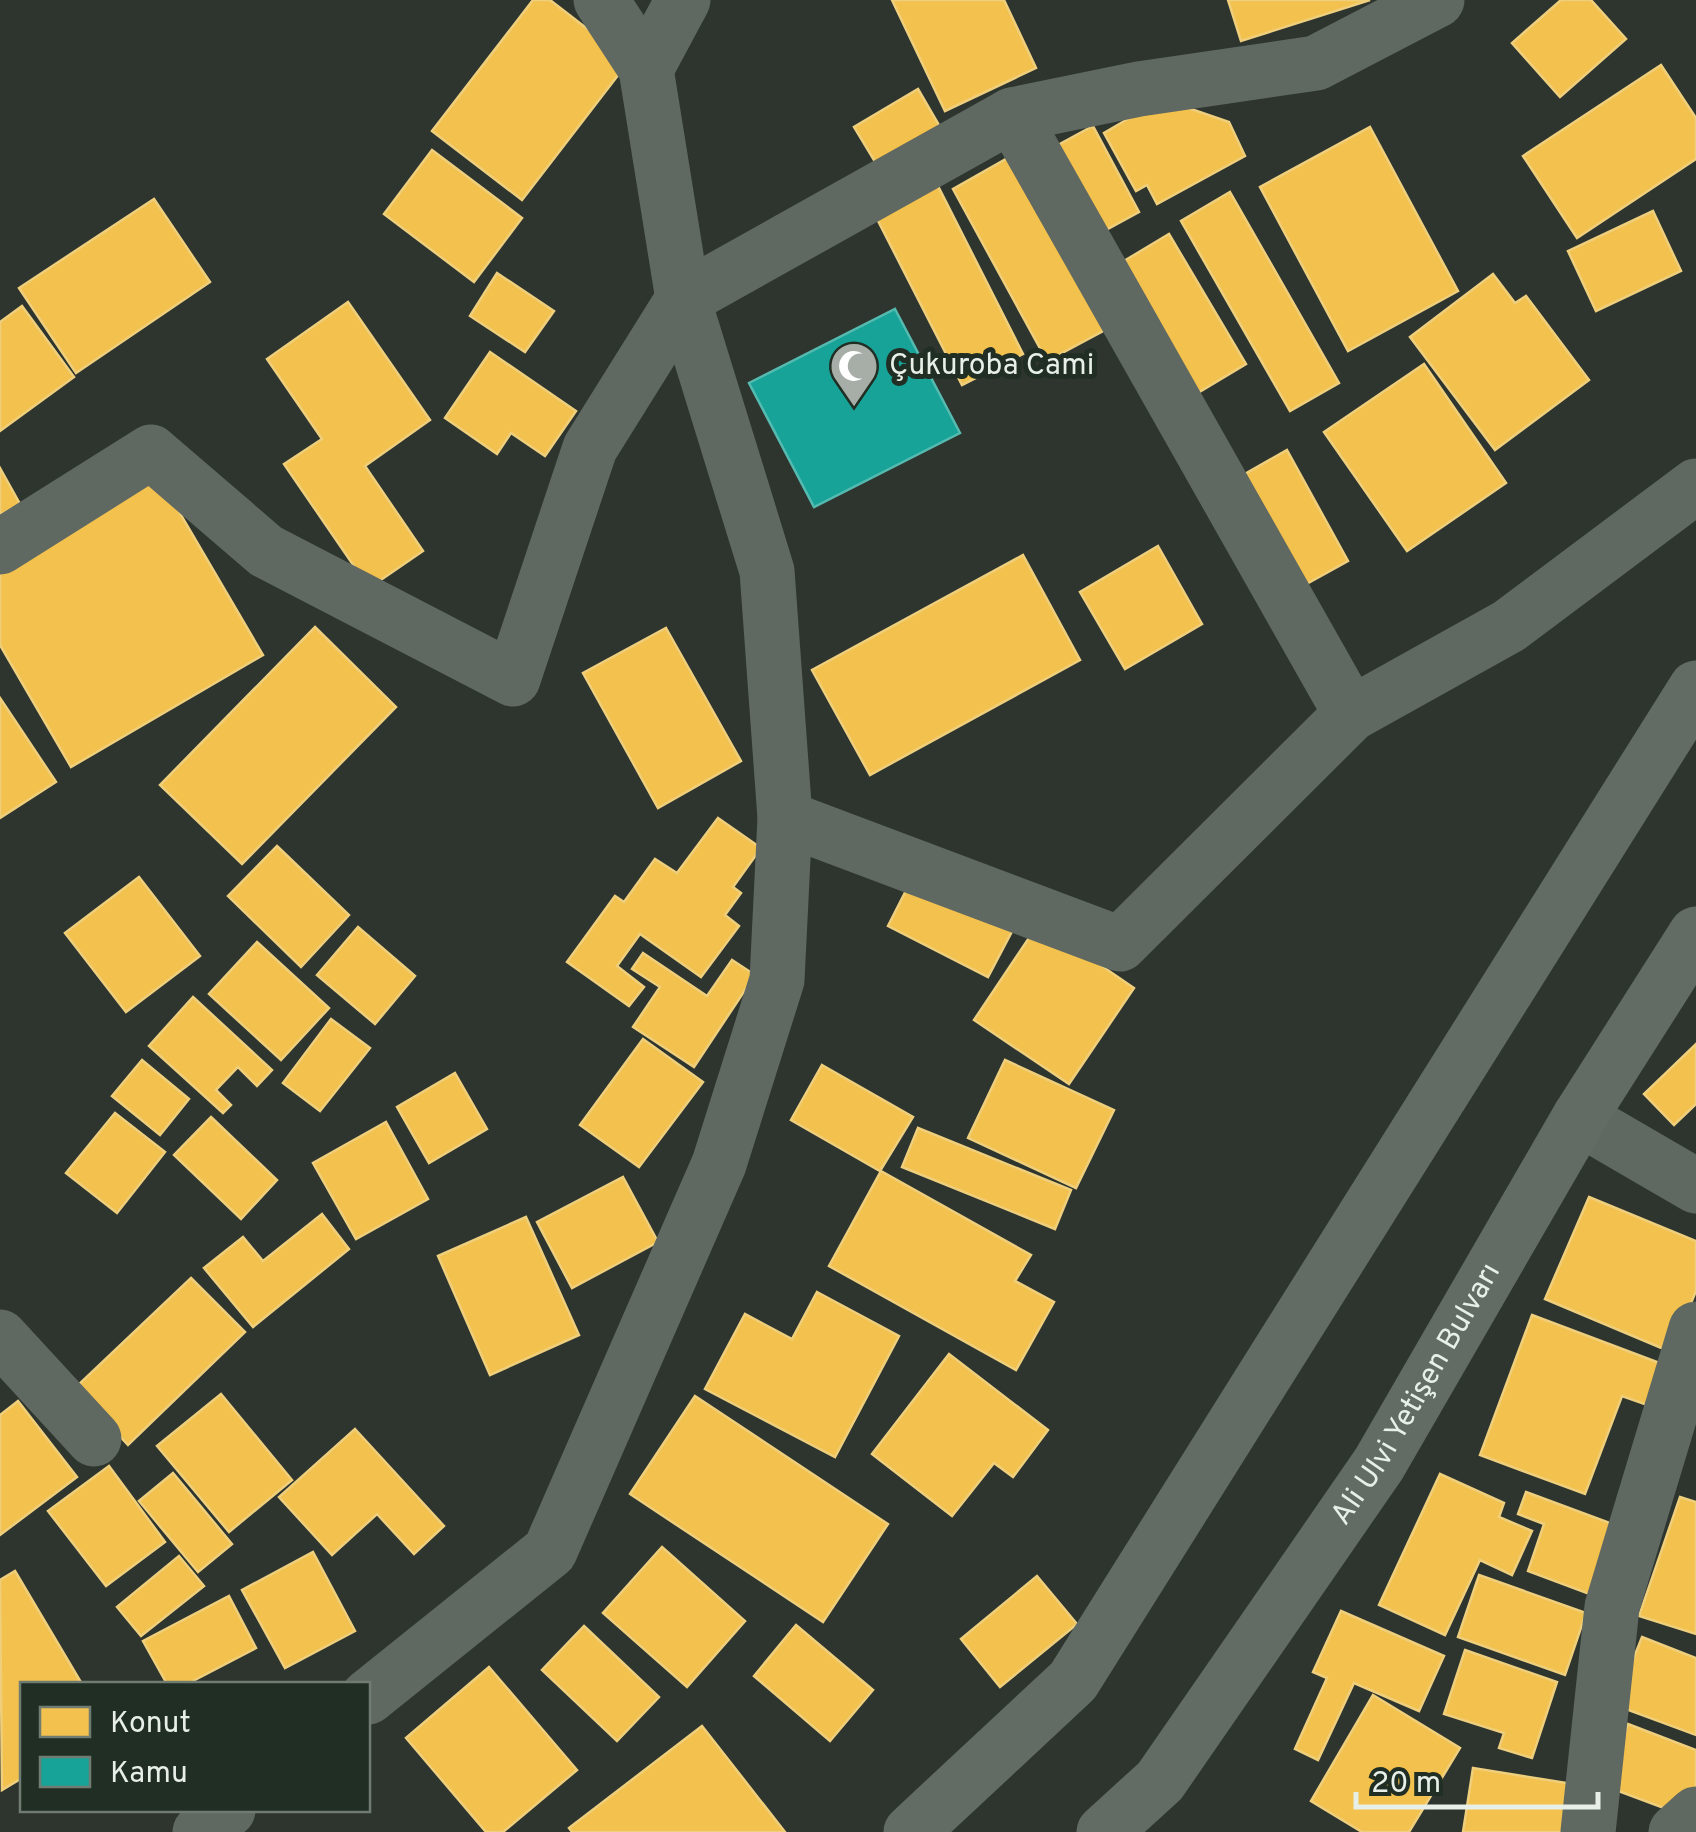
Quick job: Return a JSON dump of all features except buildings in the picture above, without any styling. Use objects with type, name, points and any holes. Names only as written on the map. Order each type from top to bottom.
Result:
[{"type":"main road","points":[[912,1832],[1072,1681],[1696,688]]},
{"type":"main road","name":"Ali Ulvi Yetişen Bulvarı","points":[[1104,1832],[1160,1782],[1379,1464],[1579,1118],[1681,982],[1696,934]]},
{"type":"street","points":[[370,1695],[550,1552],[719,1164],[776,980],[784,818],[766,571],[684,299],[646,69],[602,0]]},
{"type":"street","points":[[646,69],[683,0]]},
{"type":"street","points":[[0,547],[151,452],[266,551],[513,679],[590,448],[684,299],[1012,115],[1139,89],[1316,63],[1437,0]]},
{"type":"street","points":[[1012,115],[1351,714]]},
{"type":"street","points":[[784,818],[1120,944],[1351,714],[1509,626],[1696,486]]},
{"type":"street","points":[[1579,1118],[1696,1186]]},
{"type":"street","points":[[1588,1832],[1612,1607],[1696,1328]]},
{"type":"street","points":[[0,1337],[94,1440]]},
{"type":"street","points":[[200,1832],[225,1812]]},
{"type":"street","points":[[1676,1832],[1696,1814]]},
{"type":"place","name":"Çukuroba Cami","points":[[854,408]]}]
